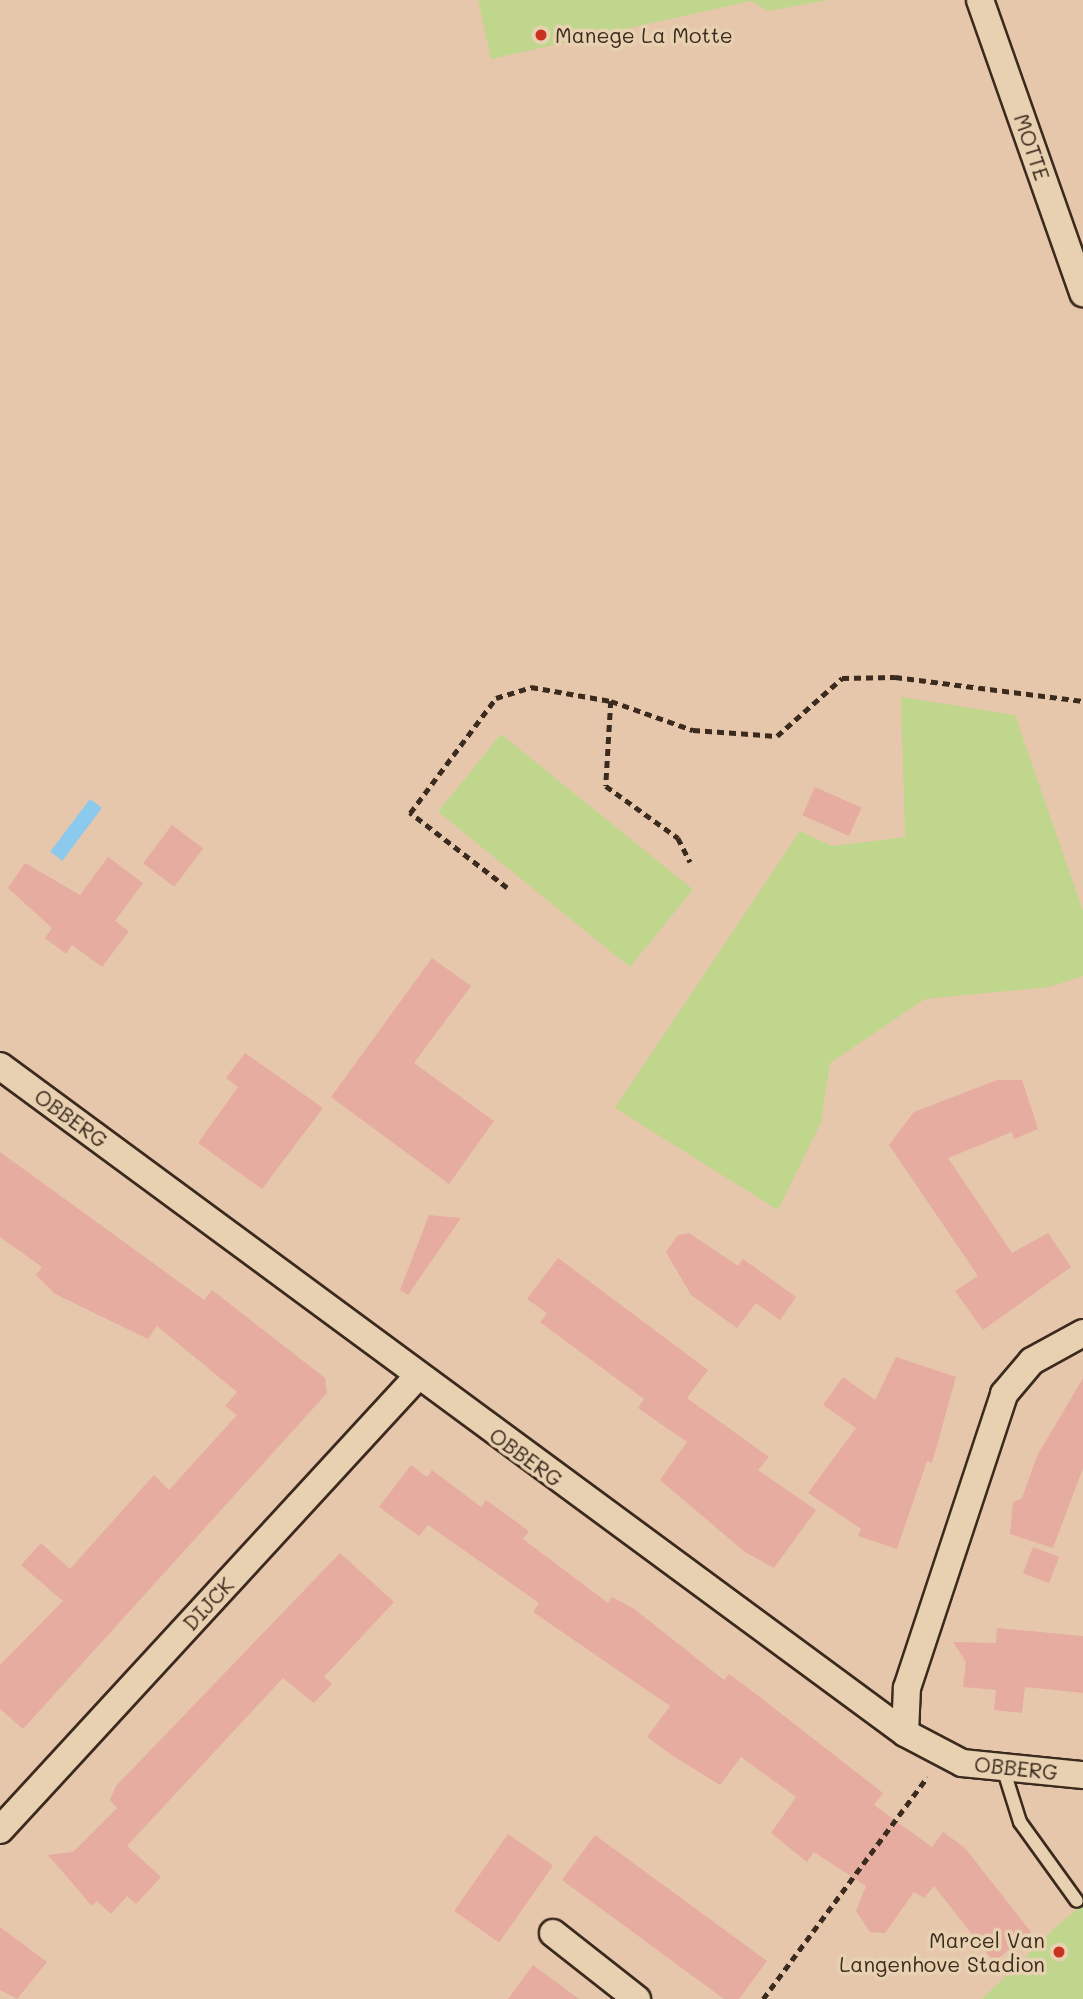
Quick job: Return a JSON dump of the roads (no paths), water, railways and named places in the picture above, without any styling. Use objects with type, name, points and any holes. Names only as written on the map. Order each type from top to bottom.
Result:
[{"type":"street","name":"MOTTE","points":[[980,0],[1083,293]]},
{"type":"street","name":"OBBERG","points":[[0,1066],[416,1378],[905,1733],[962,1763],[1083,1775]]},
{"type":"street","points":[[905,1733],[907,1688],[1004,1394],[1032,1361],[1083,1333]]},
{"type":"street","name":"DIJCK","points":[[0,1830],[416,1378]]},
{"type":"street","points":[[553,1933],[630,1997]]},
{"type":"lane","points":[[1003,1768],[1020,1822],[1077,1901]]},
{"type":"water","points":[[90,799],[102,808],[62,861],[50,852]]},
{"type":"place","name":"Manege La Motte","points":[[541,35]]},
{"type":"place","name":"Marcel Van Langenhove Stadion","points":[[1059,1952]]}]
